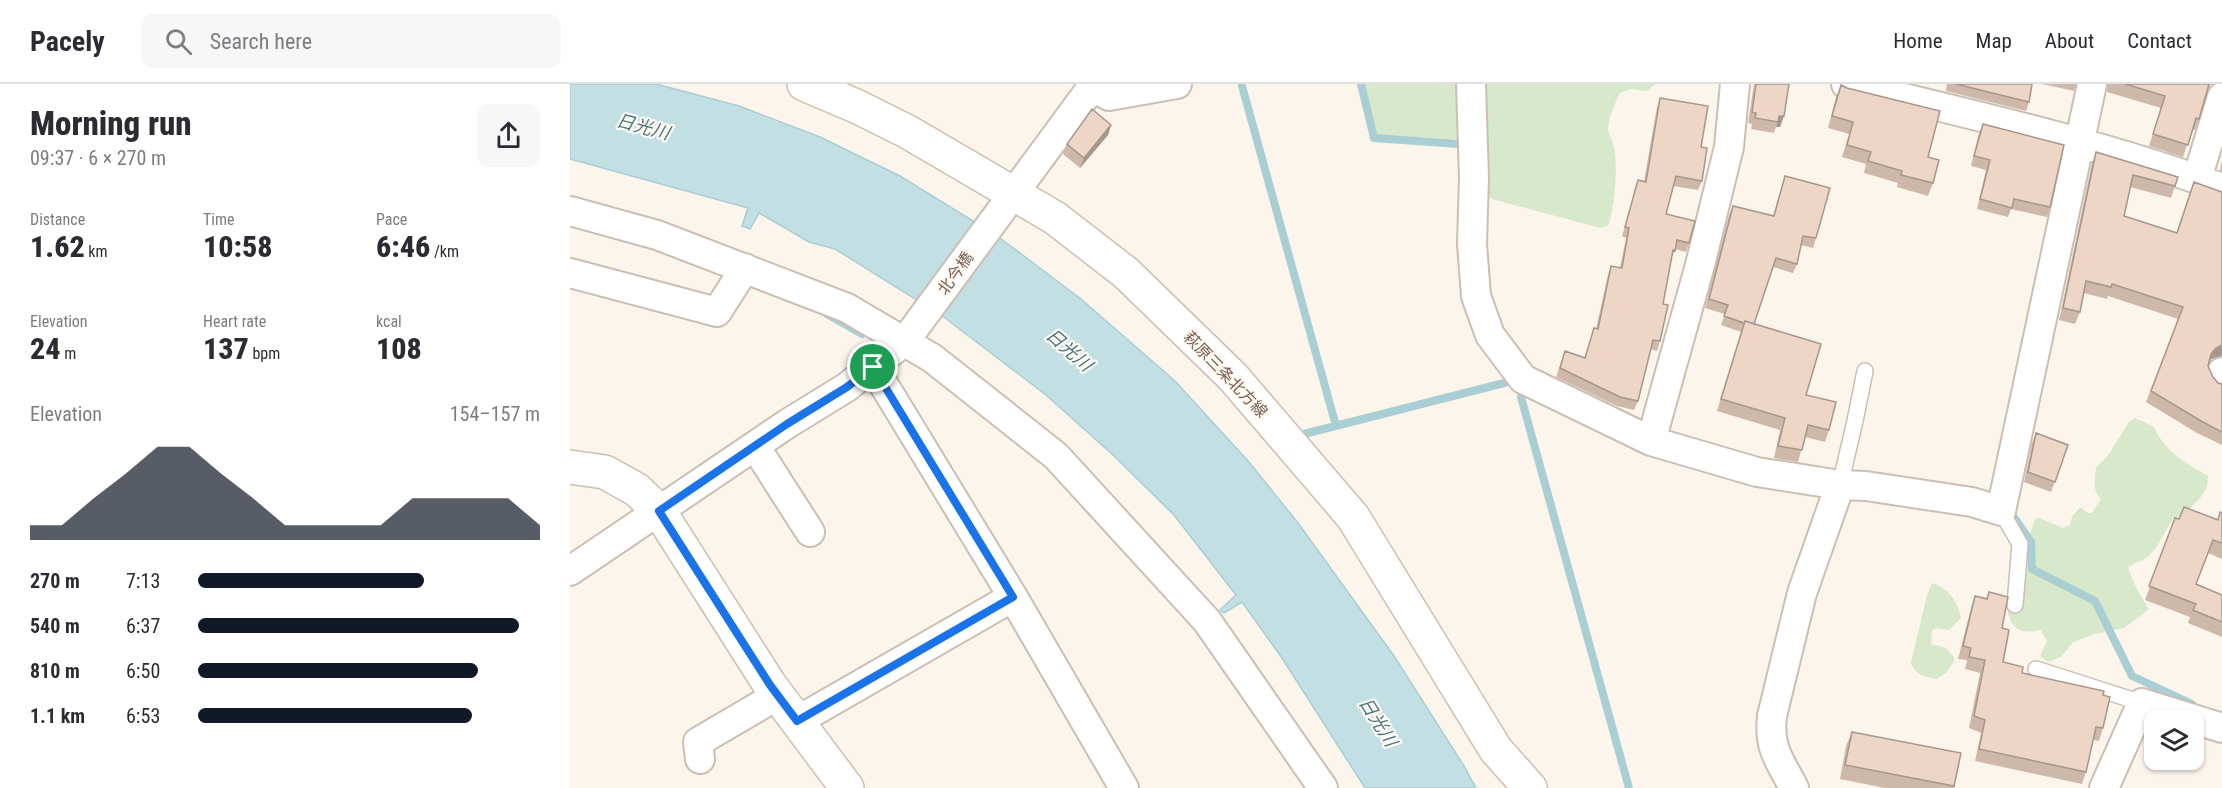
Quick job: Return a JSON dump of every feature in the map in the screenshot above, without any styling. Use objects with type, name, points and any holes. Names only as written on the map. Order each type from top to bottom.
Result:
[{"type":"main road","name":"萩原三条北方線","points":[[804,84],[908,132],[1009,199],[1055,218],[1126,273],[1233,377],[1353,518],[1496,750],[1530,788]]},
{"type":"main road","points":[[570,467],[605,472],[637,490],[659,511],[778,695],[847,788]]},
{"type":"street","points":[[1093,85],[1109,96],[1177,84]]},
{"type":"street","points":[[1471,84],[1474,178],[1472,244],[1476,296],[1490,335],[1523,379],[1651,441],[1757,472],[1962,500],[2001,511],[2092,84]]},
{"type":"street","points":[[1651,441],[1700,265],[1729,147],[1735,84]]},
{"type":"street","points":[[1846,84],[2080,141],[2210,184],[2222,97]]},
{"type":"street","name":"北今橋","points":[[574,561],[659,511],[847,387],[905,342],[1093,85]]},
{"type":"street","points":[[570,211],[657,235],[847,308],[932,358],[1056,456],[1207,621],[1323,788]]},
{"type":"street","points":[[570,273],[717,312],[745,268]]},
{"type":"street","points":[[873,367],[1013,597],[1118,786]]},
{"type":"street","points":[[2222,372],[2220,377],[2222,380]]},
{"type":"street","points":[[755,446],[810,532]]},
{"type":"street","points":[[1794,788],[1772,747],[1769,734],[1802,593],[1840,485]]},
{"type":"street","points":[[797,721],[1013,597]]},
{"type":"street","points":[[700,759],[698,742],[778,695]]},
{"type":"street","points":[[2104,788],[2142,703],[2222,728]]},
{"type":"street","points":[[1496,750],[1519,788]]},
{"type":"lane","points":[[1840,485],[1856,421],[1865,371]]},
{"type":"lane","points":[[2001,511],[2020,544],[2015,605]]},
{"type":"lane","points":[[2036,669],[2142,703]]},
{"type":"green space","points":[[1363,84],[1466,84],[1466,140],[1377,135]]},
{"type":"green space","points":[[1479,84],[1656,84],[1646,91],[1631,89],[1620,93],[1610,116],[1608,129],[1614,147],[1616,176],[1608,226],[1600,228],[1492,199],[1488,194]]},
{"type":"green space","points":[[2135,418],[2154,427],[2158,436],[2170,450],[2184,462],[2208,476],[2207,487],[2201,497],[2185,513],[2173,519],[2148,557],[2128,567],[2149,609],[2124,628],[2095,634],[2073,642],[2061,657],[2048,662],[2040,656],[2047,641],[2041,630],[2025,631],[2014,626],[2009,616],[2006,600],[2020,596],[2027,544],[2035,519],[2039,518],[2063,528],[2070,525],[2072,517],[2080,507],[2092,513],[2101,499],[2095,489],[2096,468],[2109,454],[2129,422]]},
{"type":"green space","points":[[1932,583],[1943,588],[1951,596],[1961,618],[1949,630],[1936,628],[1932,630],[1931,644],[1946,648],[1954,657],[1947,672],[1937,679],[1918,673],[1911,663]]},
{"type":"water","name":"日光川","points":[[570,84],[656,84],[739,106],[820,137],[900,176],[996,235],[1081,299],[1175,381],[1249,462],[1298,523],[1394,656],[1476,788],[1365,788],[1282,658],[1242,602],[1224,613],[1220,610],[1236,595],[1174,515],[1113,455],[1046,395],[941,315],[835,249],[809,242],[759,213],[750,229],[742,226],[748,208],[570,159]]},
{"type":"building","points":[[1756,84],[1789,84],[1784,116],[1779,116],[1778,122],[1755,118],[1756,113],[1752,112]]},
{"type":"building","points":[[1956,84],[2032,84],[2029,102]]},
{"type":"building","points":[[2125,84],[2209,84],[2199,119],[2196,118],[2188,145],[2153,134],[2165,96]]},
{"type":"building","points":[[1841,85],[1940,111],[1928,157],[1939,160],[1933,183],[1901,175],[1902,171],[1868,161],[1871,152],[1847,145],[1853,122],[1832,116]]},
{"type":"building","points":[[1660,98],[1708,106],[1701,147],[1707,148],[1702,181],[1676,176],[1666,214],[1695,221],[1689,243],[1677,240],[1675,251],[1673,250],[1663,304],[1668,305],[1660,341],[1653,340],[1638,401],[1620,397],[1560,368],[1565,351],[1585,358],[1594,328],[1598,329],[1611,266],[1622,268],[1629,228],[1625,227],[1638,180],[1646,182]]},
{"type":"building","points":[[1092,109],[1111,125],[1084,158],[1067,144]]},
{"type":"building","points":[[1983,124],[2064,145],[2050,207],[2014,199],[2012,208],[1980,199],[1990,160],[1974,156]]},
{"type":"building","points":[[2096,152],[2178,177],[2175,186],[2133,175],[2124,216],[2177,233],[2194,182],[2222,192],[2222,345],[2211,354],[2208,366],[2213,377],[2222,384],[2222,432],[2151,391],[2183,307],[2112,284],[2111,287],[2086,281],[2080,312],[2063,308]]},
{"type":"building","points":[[1785,176],[1830,188],[1816,238],[1803,236],[1797,264],[1776,258],[1754,324],[1724,316],[1728,305],[1709,299],[1733,206],[1774,216]]},
{"type":"building","points":[[1745,321],[1821,344],[1806,395],[1836,402],[1829,430],[1808,425],[1802,450],[1778,446],[1785,418],[1721,399]]},
{"type":"building","points":[[2036,433],[2068,445],[2055,482],[2028,472]]},
{"type":"building","points":[[2184,507],[2218,520],[2220,512],[2222,513],[2222,543],[2213,540],[2196,584],[2222,595],[2222,622],[2193,610],[2196,604],[2149,586],[2175,518],[2179,519]]},
{"type":"building","points":[[1989,592],[2008,597],[2002,628],[2009,630],[2003,662],[2023,667],[2022,673],[2104,691],[2103,695],[2110,697],[2103,728],[2096,727],[2086,772],[1979,749],[1985,720],[1974,716],[1985,660],[1969,657],[1971,648],[1963,646],[1975,596],[1987,599]]},
{"type":"building","points":[[1852,732],[1961,753],[1954,786],[1845,765]]},
{"type":"waterway","points":[[1361,84],[1374,138],[1459,144]]},
{"type":"waterway","points":[[1242,86],[1336,426]]},
{"type":"waterway","points":[[827,314],[862,334]]},
{"type":"waterway","points":[[1300,435],[1508,382]]},
{"type":"waterway","points":[[1521,397],[1629,788]]},
{"type":"waterway","points":[[2009,510],[2031,542],[2032,569],[2095,601],[2132,676],[2192,704]]},
{"type":"route","points":[[873,367],[1013,597],[797,721],[770,685],[659,511],[787,424],[847,387],[873,367]]}]
